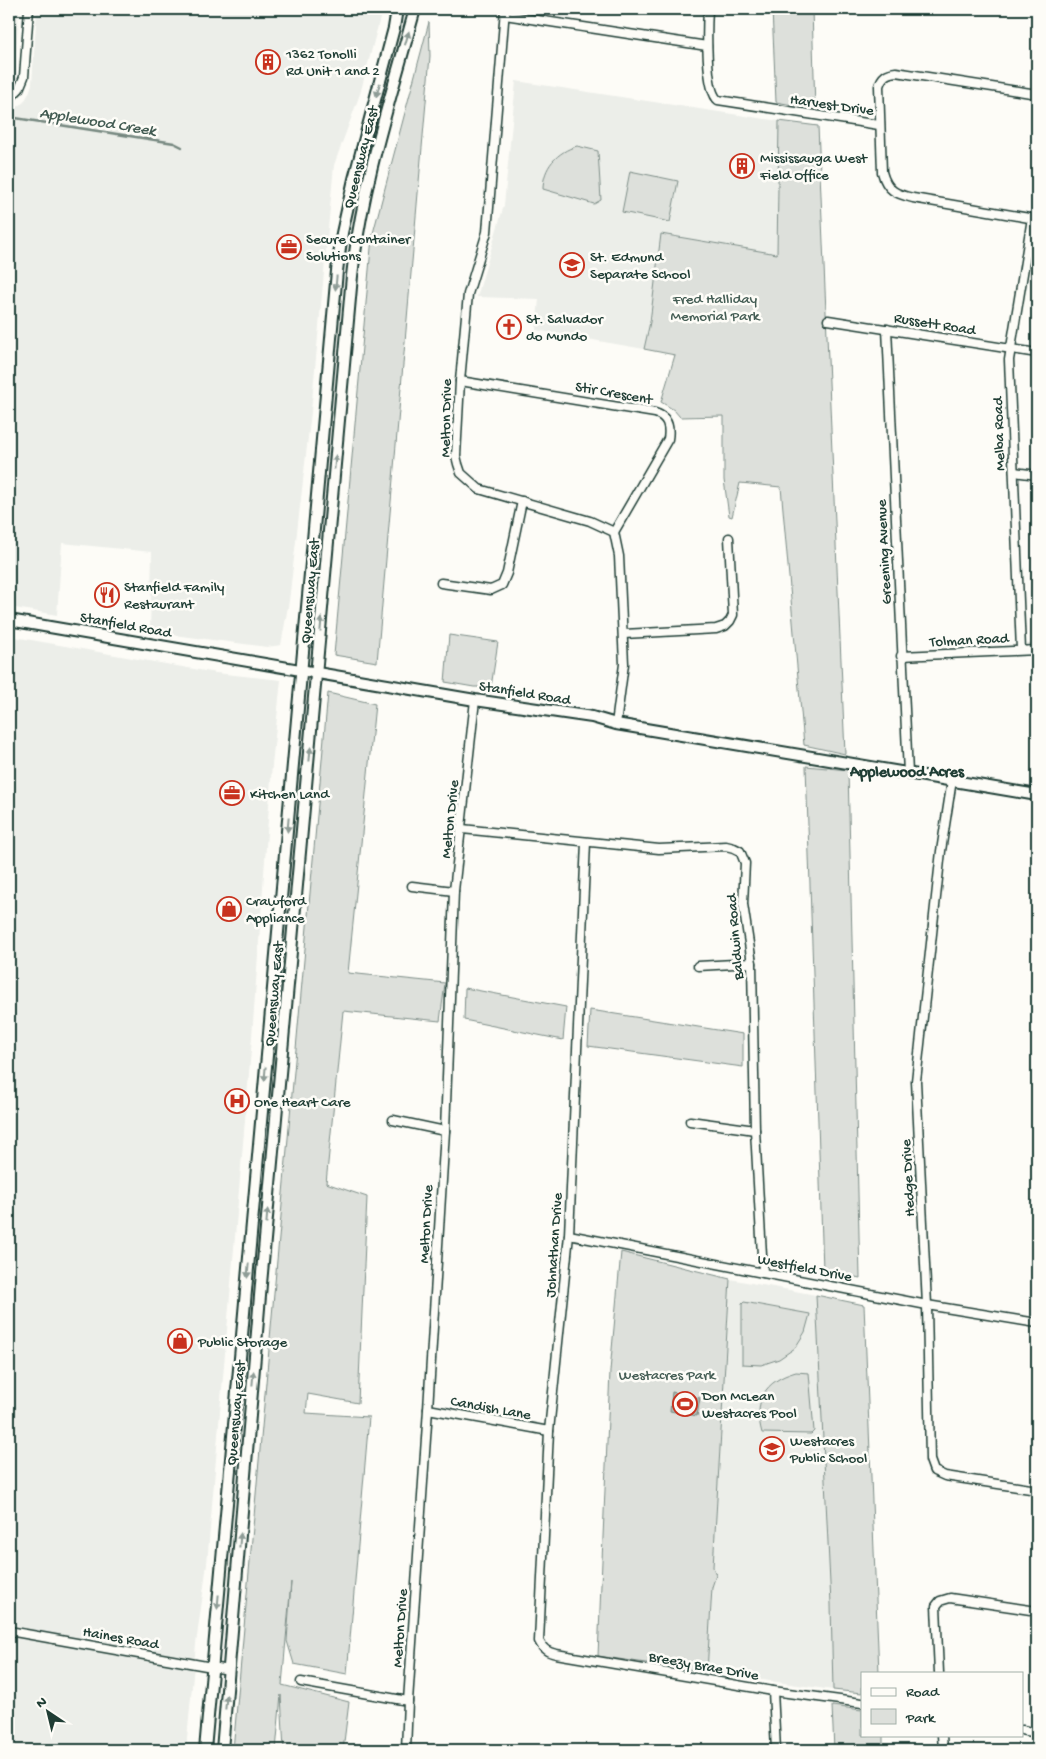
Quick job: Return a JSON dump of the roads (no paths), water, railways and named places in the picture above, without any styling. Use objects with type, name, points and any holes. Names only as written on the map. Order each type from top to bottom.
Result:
[{"type":"main road","name":"Queensway East","points":[[205,1750],[335,294],[342,233],[355,173],[394,28],[397,9]]},
{"type":"main road","name":"Queensway East","points":[[222,1750],[260,1294],[356,243],[367,187],[415,9]]},
{"type":"main road","name":"Stanfield Road","points":[[9,620],[1037,795]]},
{"type":"street","points":[[9,99],[19,89],[24,77],[29,9]]},
{"type":"street","points":[[505,12],[707,46],[708,9]]},
{"type":"street","name":"Melton Drive","points":[[505,12],[487,232],[468,294],[460,381],[456,456],[461,473],[480,488],[590,521],[614,532]]},
{"type":"street","name":"Harvest Drive","points":[[707,46],[715,98],[723,102],[880,125],[882,172],[886,185],[890,189],[900,195],[913,198],[1035,219]]},
{"type":"street","points":[[880,125],[879,86],[881,79],[887,73],[896,72],[1037,94]]},
{"type":"street","name":"Melba Road","points":[[1021,650],[1009,360],[1035,219]]},
{"type":"street","name":"Russett Road","points":[[828,320],[1037,354]]},
{"type":"street","name":"Greening Avenue","points":[[887,330],[908,772]]},
{"type":"street","name":"Stir Crescent","points":[[460,381],[655,412],[665,419],[669,426],[668,439],[614,532]]},
{"type":"street","points":[[1014,472],[1037,475]]},
{"type":"street","points":[[441,583],[491,590],[502,585],[507,573],[522,501]]},
{"type":"street","points":[[614,532],[619,556],[624,634],[624,664],[616,724]]},
{"type":"street","points":[[624,634],[710,630],[725,626],[733,615],[729,538]]},
{"type":"street","name":"Tolman Road","points":[[901,656],[1037,650]]},
{"type":"street","name":"Melton Drive","points":[[406,1750],[445,1131],[454,890],[475,700]]},
{"type":"street","name":"Hedge Drive","points":[[952,780],[941,851],[916,1081],[927,1305],[930,1460],[934,1471],[945,1476],[1037,1490]]},
{"type":"street","name":"Baldwin Road","points":[[462,829],[659,849],[726,846],[740,851],[746,863],[743,904],[752,963],[755,1130],[763,1273]]},
{"type":"street","name":"Johnathan Drive","points":[[543,1648],[539,1641],[549,1431],[569,1235],[586,842]]},
{"type":"street","points":[[412,886],[454,890]]},
{"type":"street","points":[[698,966],[752,963]]},
{"type":"street","points":[[393,1120],[445,1131]]},
{"type":"street","points":[[690,1121],[755,1130]]},
{"type":"street","name":"Westfield Drive","points":[[569,1235],[927,1305],[1037,1323]]},
{"type":"street","name":"Candish Lane","points":[[428,1410],[549,1431]]},
{"type":"street","points":[[939,1672],[936,1606],[940,1601],[950,1598],[1037,1611]]},
{"type":"street","name":"Haines Road","points":[[9,1631],[229,1670]]},
{"type":"street","name":"Breezy Brae Drive","points":[[543,1648],[549,1653],[774,1691],[861,1703]]},
{"type":"street","points":[[301,1682],[408,1701]]},
{"type":"street","points":[[774,1691],[776,1750]]},
{"type":"street","points":[[1024,1730],[1037,1733]]},
{"type":"street","points":[[942,1736],[943,1750]]},
{"type":"waterway","name":"Applewood Creek","points":[[9,117],[174,143],[182,147]]},
{"type":"place","name":"1362 Tonolli Rd Unit 1 and 2","points":[[268,62]]},
{"type":"place","name":"Mississauga West Field Office","points":[[742,166]]},
{"type":"place","name":"Secure Container Solutions","points":[[289,247]]},
{"type":"place","name":"St. Edmund Separate School","points":[[572,265]]},
{"type":"place","name":"St. Salvador do Mundo","points":[[509,327]]},
{"type":"place","name":"Stanfield Family Restaurant","points":[[107,595]]},
{"type":"place","name":"Kitchen Land","points":[[232,793]]},
{"type":"place","name":"Crawford Appliance","points":[[229,909]]},
{"type":"place","name":"One Heart Care","points":[[237,1101]]},
{"type":"place","name":"Public Storage","points":[[180,1341]]},
{"type":"place","name":"Don McLean Westacres Pool","points":[[685,1404]]},
{"type":"place","name":"Westacres Public School","points":[[772,1449]]},
{"type":"district","name":"Applewood Acres","points":[[907,770]]},
{"type":"park label","name":"Fred Halliday Memorial Park","points":[[715,306]]},
{"type":"park label","name":"Westacres Park","points":[[667,1374]]}]
